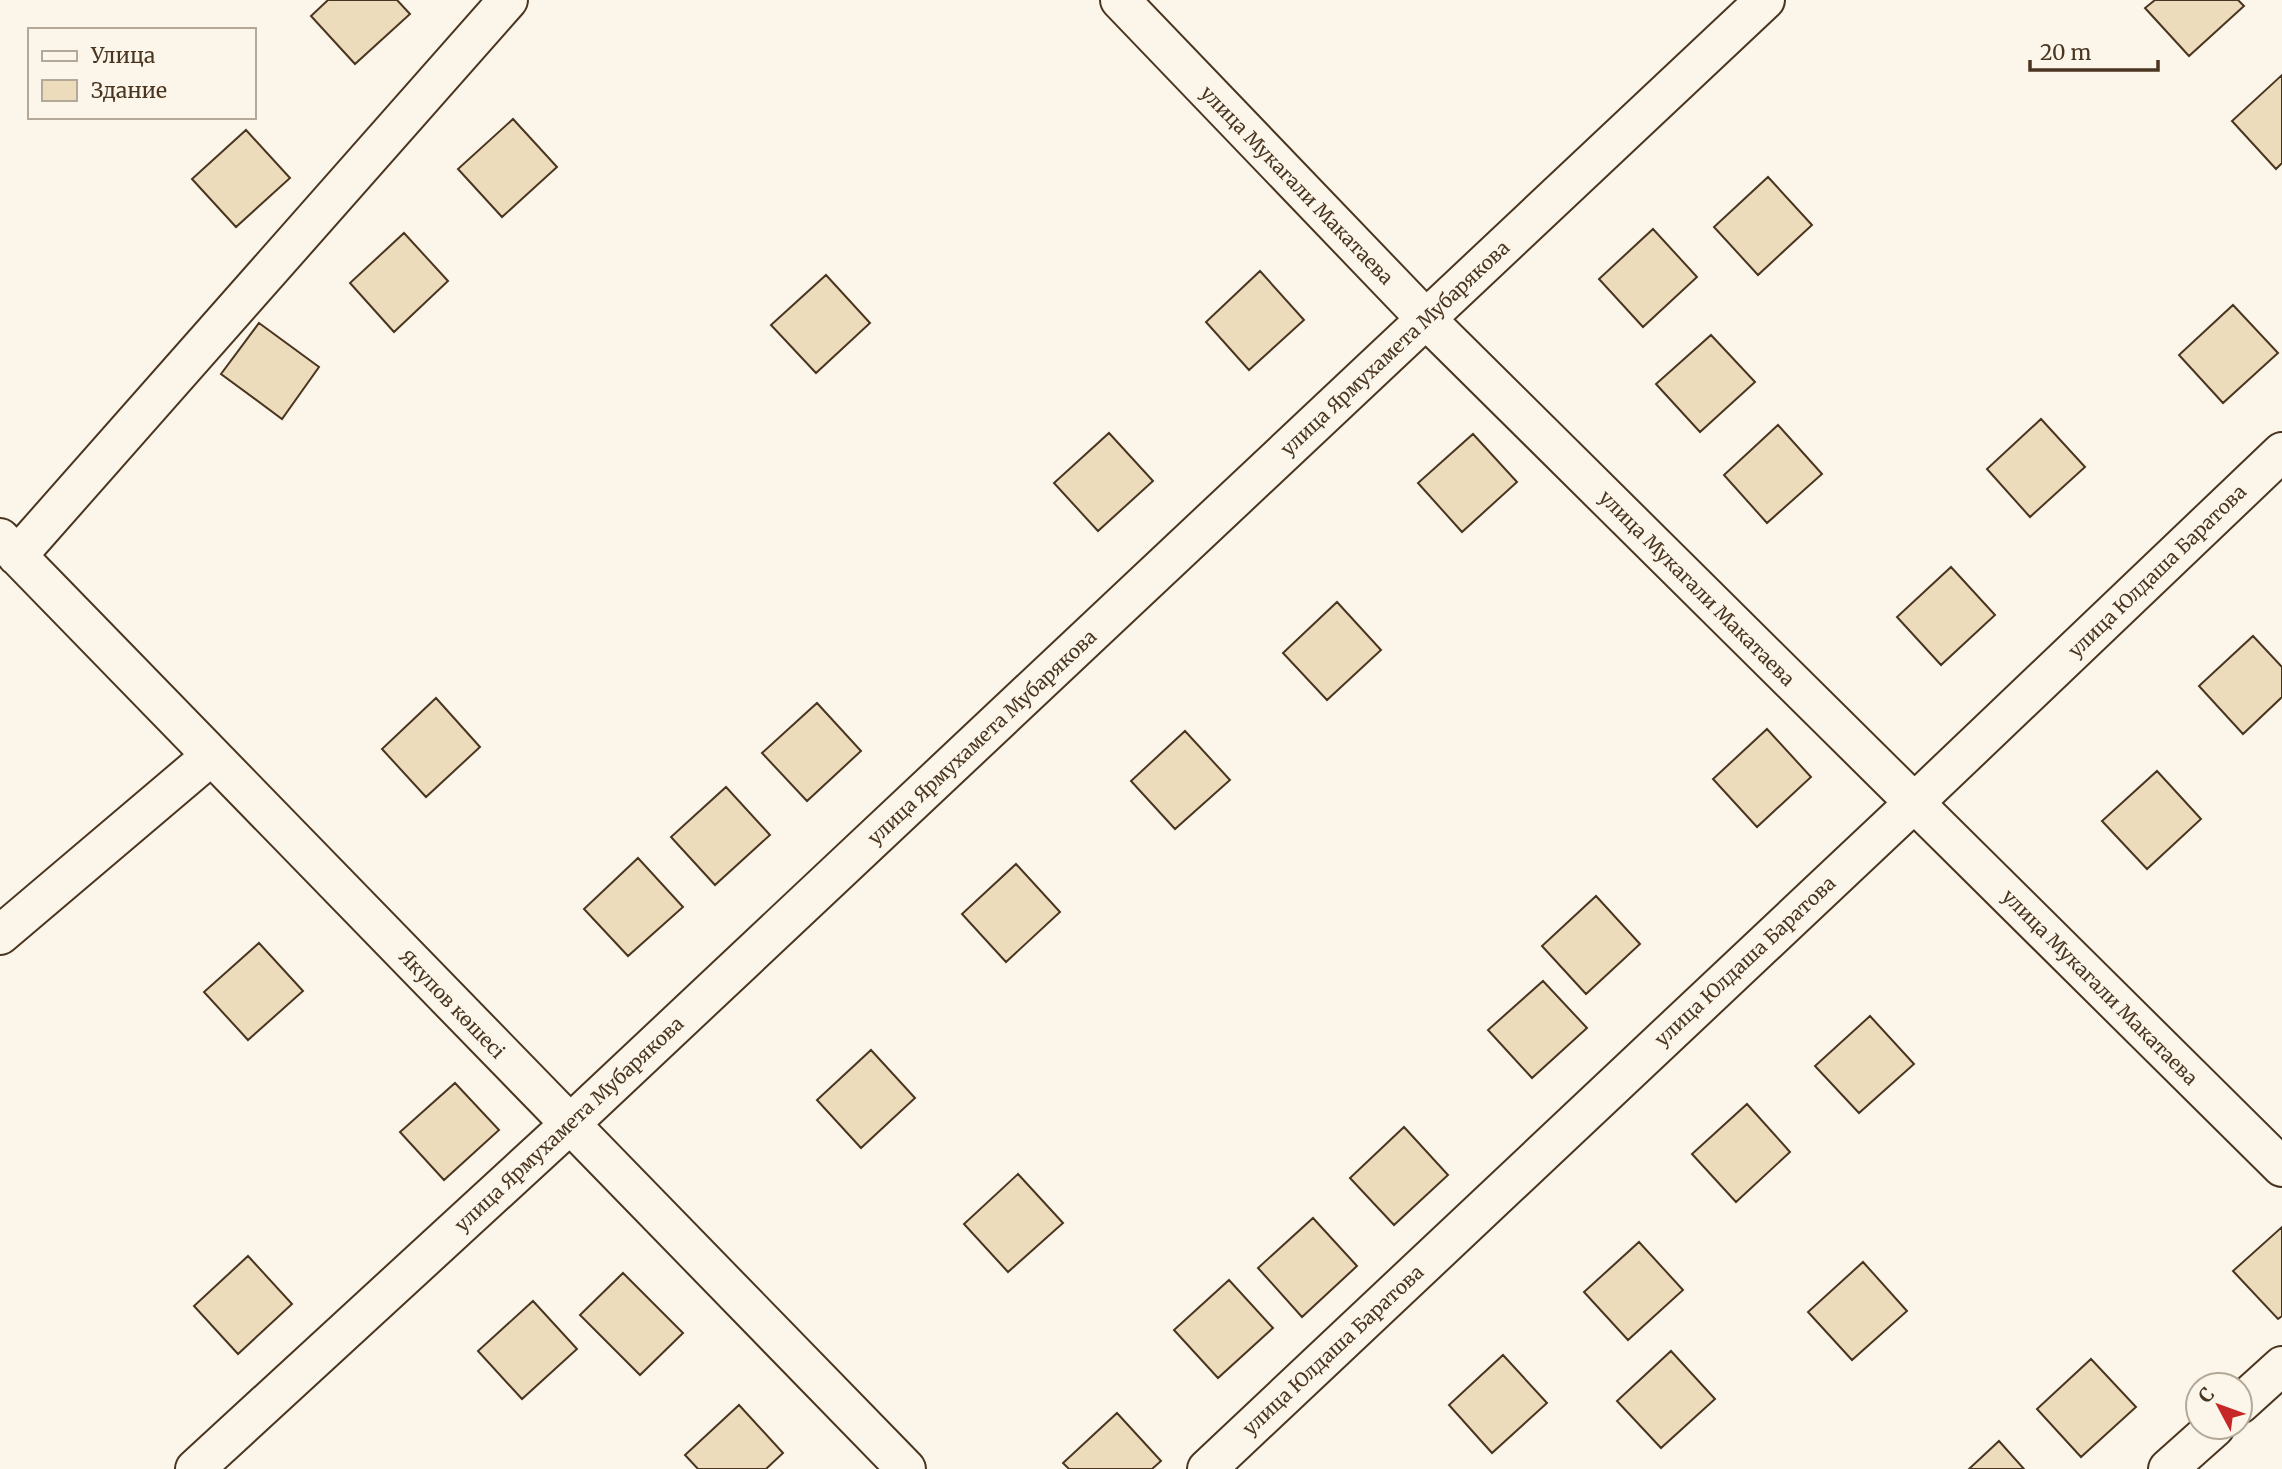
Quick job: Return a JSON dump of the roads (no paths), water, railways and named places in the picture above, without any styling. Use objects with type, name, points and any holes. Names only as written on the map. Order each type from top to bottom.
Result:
[{"type":"street","points":[[9,547],[508,0]]},
{"type":"street","name":"улица Мукагали Макатаева","points":[[1120,0],[1426,319],[2282,1167]]},
{"type":"street","name":"улица Ярмухамета Мубарякова","points":[[195,1469],[569,1125],[1765,0]]},
{"type":"street","name":"улица Юлдаша Баратова","points":[[1207,1469],[2282,452]]},
{"type":"street","name":"Якупов көшесі","points":[[9,547],[906,1469]]},
{"type":"street","points":[[0,935],[211,755]]},
{"type":"street","points":[[2254,1391],[2282,1366]]},
{"type":"street","points":[[2168,1469],[2199,1441]]}]
